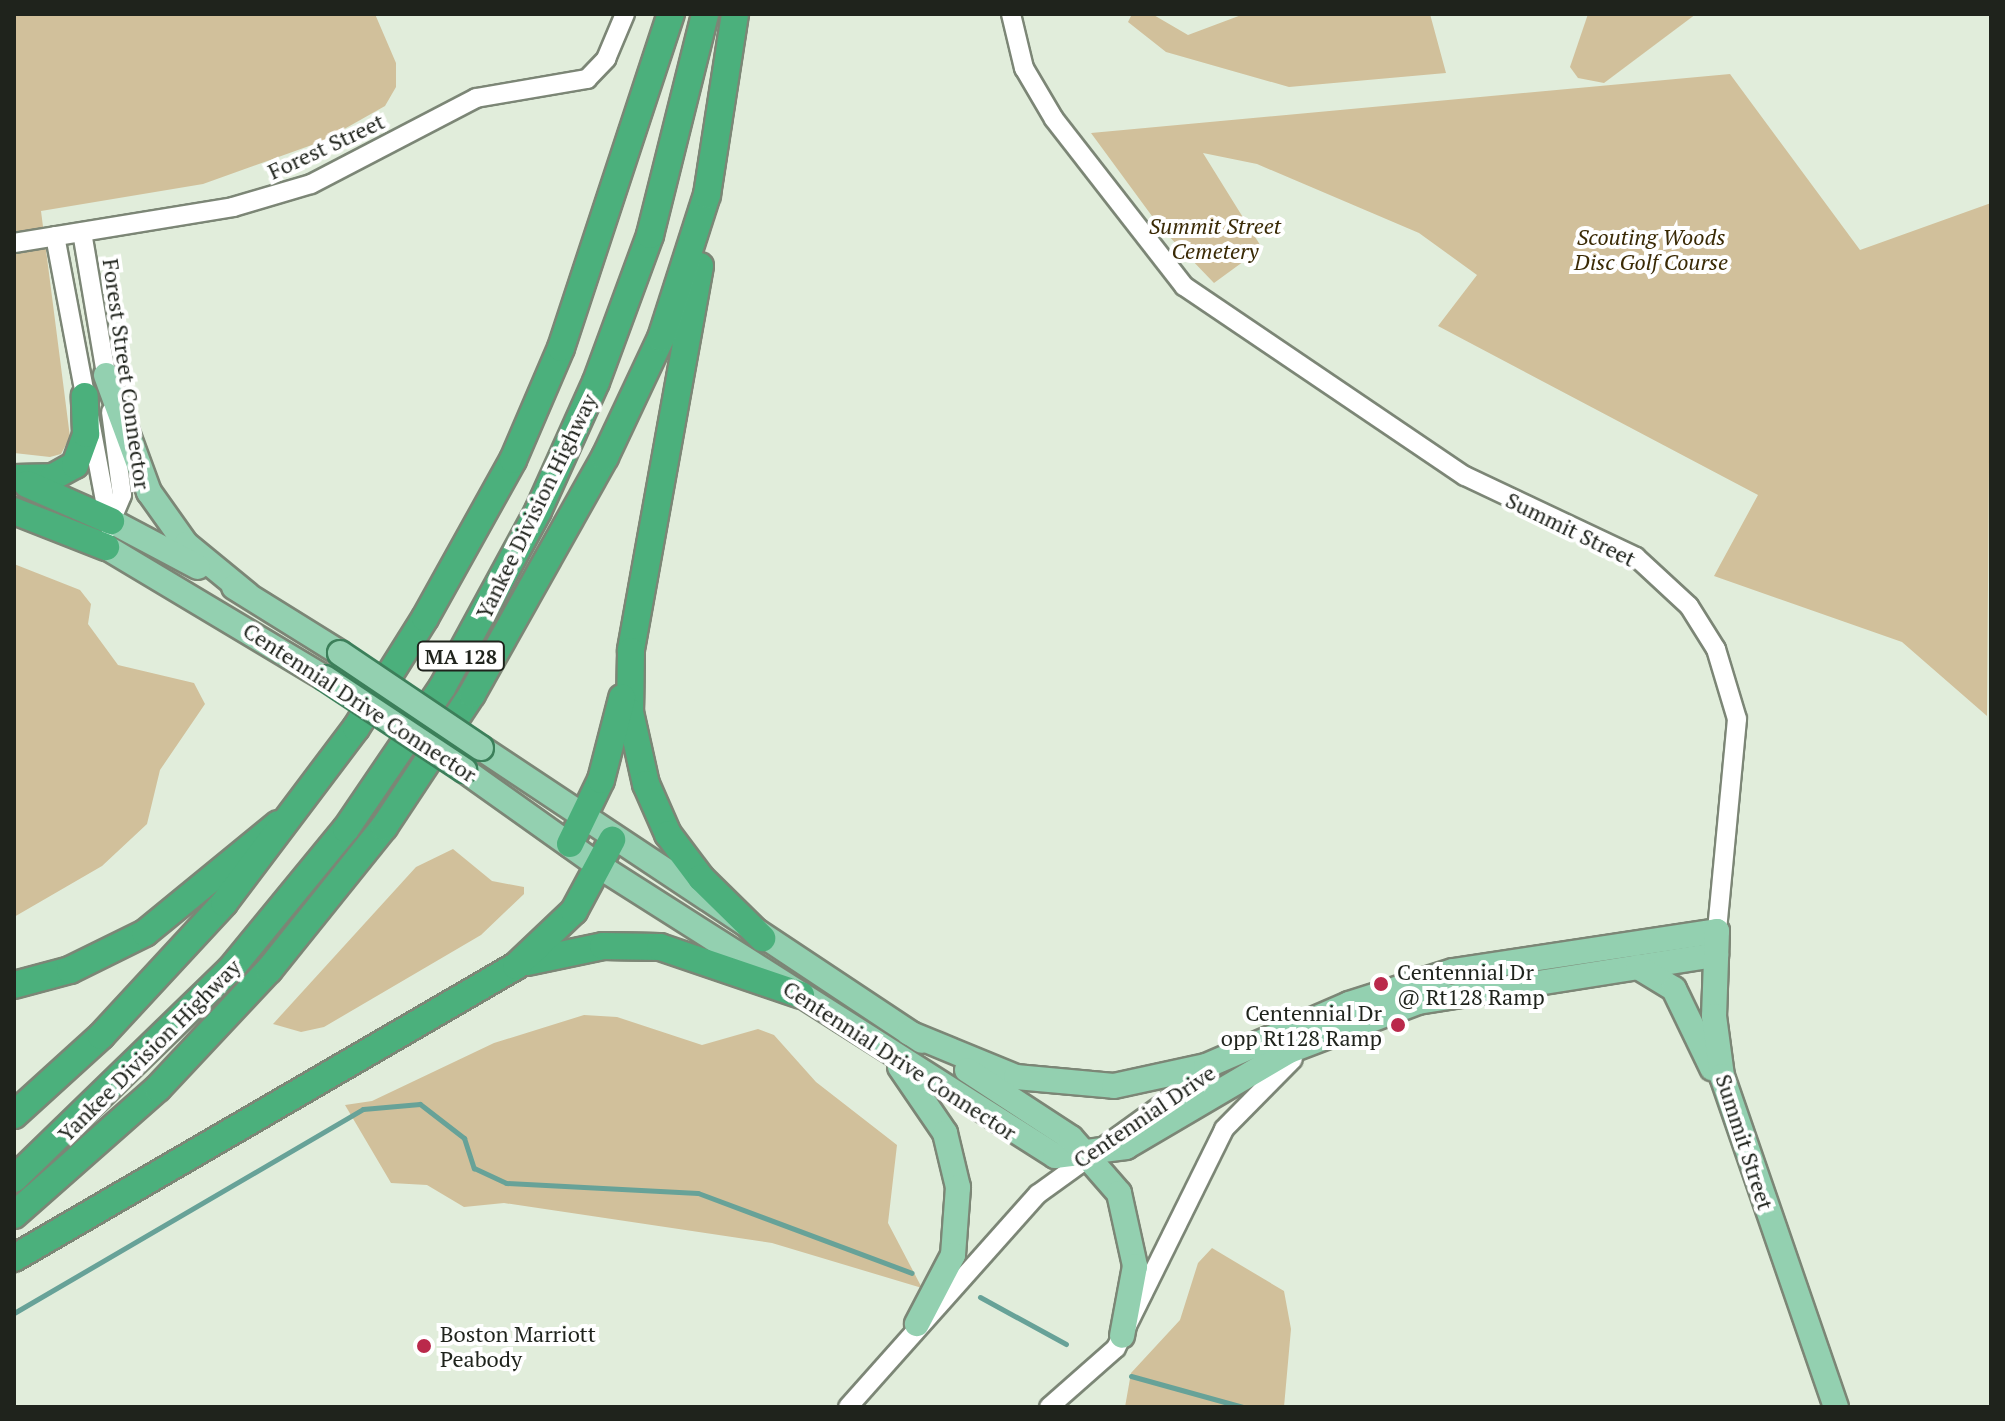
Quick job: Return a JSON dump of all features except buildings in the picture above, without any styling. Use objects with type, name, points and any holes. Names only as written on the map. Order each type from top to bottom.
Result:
[{"type":"highway","name":"Yankee Division Highway","points":[[14,1115],[175,959],[297,810],[425,618],[513,460],[580,295],[671,14]]},
{"type":"highway","name":"Yankee Division Highway","points":[[14,1179],[230,970],[338,839],[442,688],[538,511],[596,382],[650,235],[705,14]]},
{"type":"highway","points":[[570,844],[584,820],[610,754],[631,651],[735,14]]},
{"type":"highway","points":[[14,1215],[158,1088],[269,970],[420,774],[529,596],[633,403],[709,187]]},
{"type":"highway","points":[[14,479],[53,477],[75,465],[86,434],[85,396]]},
{"type":"highway","points":[[14,479],[111,521]]},
{"type":"highway","points":[[14,511],[106,547]]},
{"type":"highway","points":[[631,651],[630,712],[655,808],[701,878],[762,938]]},
{"type":"highway","points":[[14,985],[70,970],[145,933],[183,907],[236,852],[297,810]]},
{"type":"highway","points":[[14,1258],[516,966],[560,928],[612,840]]},
{"type":"highway","points":[[516,966],[590,948],[660,947],[801,995]]},
{"type":"main road","points":[[106,375],[149,492],[186,544],[248,595]]},
{"type":"main road","name":"Centennial Drive Connector","points":[[111,521],[248,595],[340,653],[612,840],[1088,1152]]},
{"type":"main road","name":"Centennial Drive Connector","points":[[106,547],[325,678],[464,770],[599,866],[869,1038],[1040,1152],[1088,1152]]},
{"type":"main road","name":"Summit Street","points":[[1717,931],[1716,1044],[1735,1119],[1836,1407]]},
{"type":"main road","name":"Centennial Drive","points":[[1236,1054],[1338,1008],[1453,971],[1717,931]]},
{"type":"main road","points":[[1088,1152],[1126,1147],[1252,1070],[1334,1032],[1455,993],[1716,955]]},
{"type":"main road","points":[[1632,966],[1674,989],[1735,1119]]},
{"type":"main road","points":[[909,1033],[977,1065],[1060,1086],[1137,1082],[1236,1054]]},
{"type":"main road","points":[[869,1038],[919,1089],[954,1159],[956,1244],[917,1324]]},
{"type":"main road","points":[[1088,1152],[1115,1185],[1131,1225],[1135,1266],[1122,1336]]},
{"type":"street","name":"Forest Street","points":[[14,243],[261,201],[349,167],[468,101],[573,83],[598,70],[625,14]]},
{"type":"street","name":"Summit Street","points":[[1010,15],[1024,68],[1054,119],[1184,286],[1465,476],[1636,557],[1704,626],[1737,719],[1717,931]]},
{"type":"street","name":"Forest Street Connector","points":[[82,232],[122,482],[106,547]]},
{"type":"street","name":"Forest Street Connector","points":[[55,236],[111,521]]},
{"type":"street","points":[[1049,1407],[1098,1369],[1122,1336],[1224,1129],[1274,1074],[1334,1032]]},
{"type":"street","name":"Centennial Drive","points":[[848,1407],[917,1324],[1016,1214],[1088,1152],[1236,1054]]},
{"type":"green space","points":[[14,14],[375,14],[396,63],[396,87],[385,106],[323,141],[203,184],[41,211],[70,437],[61,454],[50,457],[14,453]]},
{"type":"green space","points":[[1132,14],[1152,14],[1188,35],[1244,14],[1430,14],[1446,73],[1289,87],[1166,52],[1128,22]]},
{"type":"green space","points":[[1588,14],[1696,14],[1604,83],[1578,78],[1570,67]]},
{"type":"green space","name":"Scouting Woods Disc Golf Course","points":[[1730,74],[1860,250],[1991,203],[1987,716],[1902,642],[1714,576],[1758,495],[1438,326],[1477,275],[1419,233],[1257,164],[1203,153],[1262,248],[1214,283],[1160,227],[1091,133]]},
{"type":"green space","points":[[14,564],[80,590],[91,604],[88,624],[118,665],[194,683],[205,704],[160,770],[147,824],[102,866],[14,917]]},
{"type":"green space","points":[[453,849],[492,881],[524,887],[524,894],[481,935],[324,1027],[301,1032],[273,1024],[416,867]]},
{"type":"green space","points":[[584,1015],[617,1017],[702,1045],[758,1029],[774,1035],[816,1082],[897,1145],[888,1223],[922,1288],[772,1243],[504,1203],[464,1207],[427,1185],[391,1183],[345,1105],[372,1101],[494,1043]]},
{"type":"green space","points":[[1212,1248],[1284,1291],[1291,1329],[1284,1407],[1125,1407],[1131,1373],[1180,1320],[1198,1263]]},
{"type":"waterway","points":[[14,1313],[363,1109],[420,1104],[464,1138],[474,1168],[506,1183],[698,1193],[912,1273]]},
{"type":"waterway","points":[[980,1297],[1066,1344]]},
{"type":"waterway","points":[[1131,1376],[1243,1407]]},
{"type":"place","name":"Centennial Dr @ Rt128 Ramp","points":[[1381,984]]},
{"type":"place","name":"Centennial Dr opp Rt128 Ramp","points":[[1398,1025]]},
{"type":"place","name":"Boston Marriott Peabody","points":[[424,1346]]},
{"type":"park label","name":"Summit Street Cemetery","points":[[1215,238]]}]
